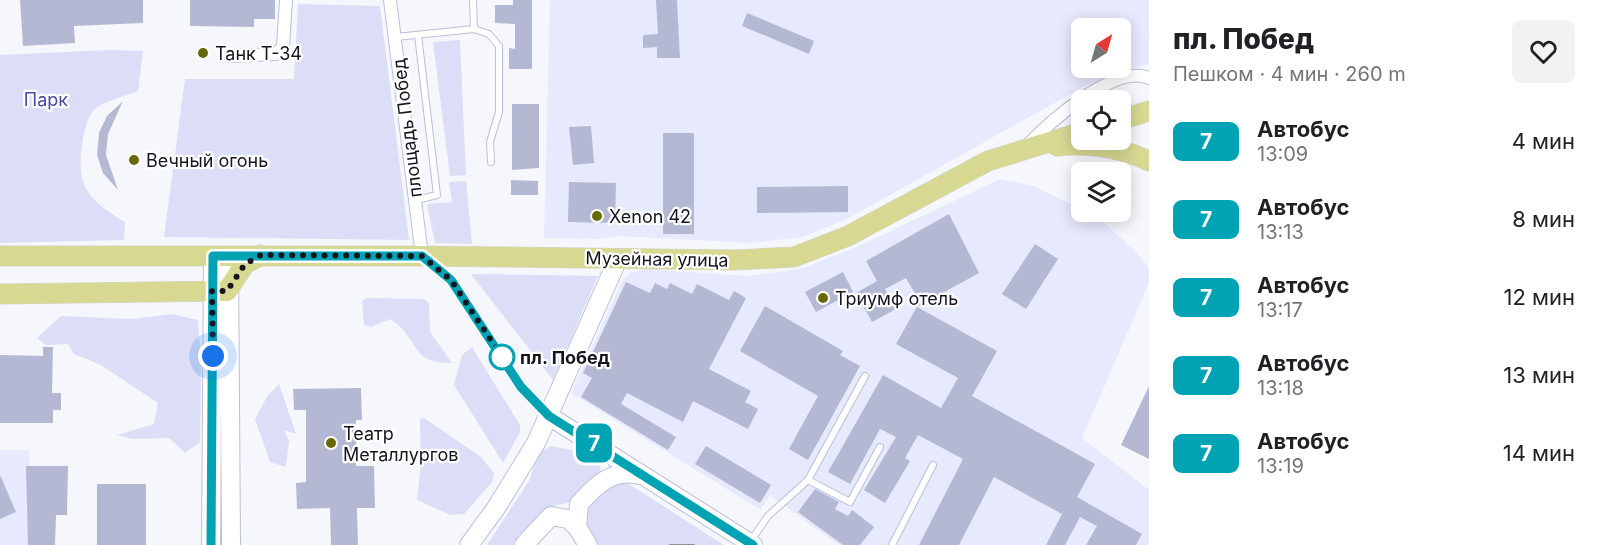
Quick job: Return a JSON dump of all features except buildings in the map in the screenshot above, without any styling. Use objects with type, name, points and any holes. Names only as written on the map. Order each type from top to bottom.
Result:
[{"type":"main road","points":[[1131,117],[1149,111]]},
{"type":"main road","points":[[1025,150],[1071,135]]},
{"type":"main road","points":[[1025,150],[1089,146],[1124,151],[1149,161]]},
{"type":"main road","name":"Музейная улица","points":[[0,256],[261,255],[735,260],[794,257],[848,236],[988,161],[1025,150]]},
{"type":"main road","points":[[231,545],[220,291],[245,264],[261,255]]},
{"type":"main road","points":[[211,545],[221,256]]},
{"type":"main road","points":[[468,545],[524,465],[549,416],[618,259]]},
{"type":"main road","points":[[0,294],[220,291]]},
{"type":"main road","points":[[549,416],[752,544]]},
{"type":"main road","points":[[577,527],[579,504],[612,475],[627,472],[647,477]]},
{"type":"main road","points":[[524,545],[551,516],[568,519],[577,527],[588,545]]},
{"type":"street","points":[[230,56],[280,52],[283,47],[286,0]]},
{"type":"street","points":[[384,0],[390,0]]},
{"type":"street","name":"площадь Побед","points":[[390,0],[422,256]]},
{"type":"street","points":[[1025,150],[1045,126],[1071,106],[1113,82],[1144,76]]},
{"type":"street","points":[[422,256],[451,280],[521,387],[549,416]]},
{"type":"lane","points":[[473,0],[474,29]]},
{"type":"lane","points":[[396,37],[474,29],[489,34],[499,46],[499,112],[490,142],[491,162]]},
{"type":"lane","points":[[416,200],[437,195],[418,35]]},
{"type":"lane","points":[[752,544],[768,516],[808,480],[865,376]]},
{"type":"lane","points":[[808,480],[850,502],[880,447]]},
{"type":"lane","points":[[892,545],[933,465]]},
{"type":"shaded area","points":[[550,0],[1149,0],[1149,64],[1131,68],[1131,18],[1071,18],[1071,78],[1104,78],[1078,90],[1071,90],[1071,94],[847,219],[803,237],[751,243],[618,236],[598,239],[544,238]]},
{"type":"shaded area","points":[[1000,179],[1034,186],[1071,204],[1071,222],[1103,222],[1137,253],[1149,268],[1149,283],[1082,438],[1149,490],[1149,545],[838,545],[770,495],[761,510],[571,393],[622,281],[630,273],[646,269],[749,276],[800,269],[857,247]]},
{"type":"shaded area","points":[[0,450],[29,450],[31,545],[0,545]]},
{"type":"green space","points":[[298,4],[380,6],[409,240],[164,237],[185,79],[294,79]]},
{"type":"green space","points":[[460,40],[466,175],[450,176],[433,42]]},
{"type":"green space","name":"Парк","points":[[110,50],[143,51],[138,91],[98,106],[92,112],[83,139],[81,168],[82,179],[92,198],[125,222],[124,240],[0,243],[0,55]]},
{"type":"green space","points":[[466,181],[472,244],[435,243],[427,204],[452,202],[449,182]]},
{"type":"green space","points":[[471,274],[598,276],[553,380]]},
{"type":"green space","points":[[367,298],[424,299],[429,303],[430,332],[452,363],[438,362],[421,354],[406,333],[390,319],[371,327],[364,325],[362,301]]},
{"type":"green space","points":[[172,314],[198,320],[201,365],[200,442],[185,453],[169,438],[132,439],[117,435],[154,424],[158,403],[101,365],[74,354],[68,344],[46,345],[37,338],[61,316],[132,319]]},
{"type":"green space","points":[[472,347],[520,425],[520,432],[503,463],[454,385],[462,355]]},
{"type":"green space","points":[[279,384],[296,434],[284,430],[289,441],[286,467],[270,462],[255,419],[268,395]]},
{"type":"green space","points":[[424,418],[481,457],[494,473],[492,482],[464,514],[450,515],[417,500],[421,466],[420,419]]},
{"type":"green space","points":[[551,446],[576,451],[599,464],[602,475],[573,501],[548,508],[516,545],[487,545],[529,481],[538,454]]},
{"type":"green space","points":[[625,482],[724,545],[596,545],[586,529],[586,509],[610,484]]},
{"type":"tram line","points":[[670,545],[694,545]]},
{"type":"bus line","name":"7","points":[[211,545],[213,256],[261,255],[422,256],[451,280],[521,387],[549,416],[753,545]]},
{"type":"place","name":"Танк Т-34","points":[[203,53]]},
{"type":"place","name":"Вечный огонь","points":[[134,160]]},
{"type":"place","name":"Xenon 42","points":[[597,216]]},
{"type":"place","name":"Триумф отель","points":[[823,298]]},
{"type":"place","name":"пл. Побед","points":[[502,357]]},
{"type":"place","name":"Театр Металлургов","points":[[331,443]]},
{"type":"route","points":[[213,356],[212,291],[227,291],[245,264],[261,255],[422,256],[451,280],[502,357]]}]
